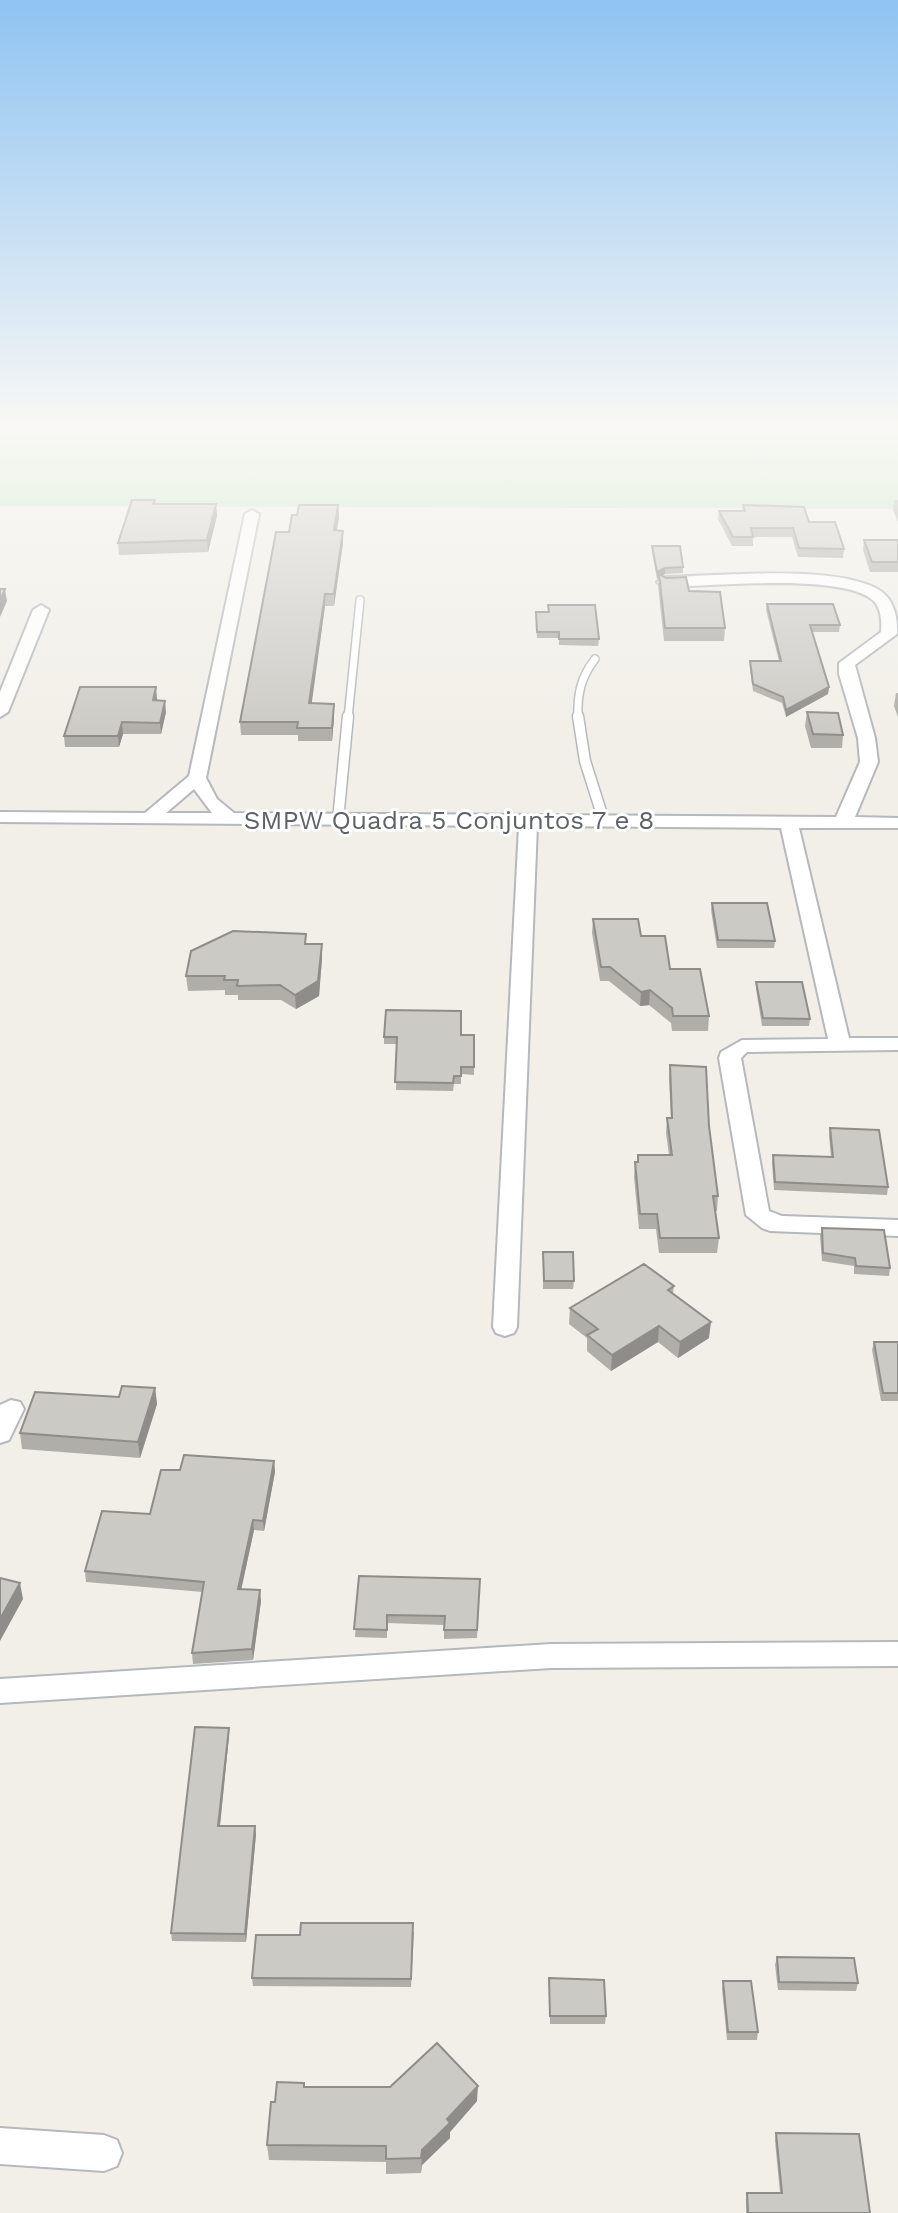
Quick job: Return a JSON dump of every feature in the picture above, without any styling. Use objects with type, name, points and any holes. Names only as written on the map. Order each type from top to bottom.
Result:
[{"type":"street","points":[[149,818],[197,778],[249,530]]},
{"type":"street","points":[[665,582],[832,582],[867,590],[882,601],[890,623],[889,634],[847,663],[847,674],[870,754],[868,769],[846,808],[845,822]]},
{"type":"street","points":[[0,712],[41,610]]},
{"type":"street","points":[[197,778],[210,802],[230,819]]},
{"type":"street","name":"SMPW Quadra 5 Conjuntos 7 e 8","points":[[0,817],[898,823]]},
{"type":"street","points":[[505,1327],[528,821]]},
{"type":"street","points":[[789,823],[840,1044]]},
{"type":"street","points":[[898,1044],[742,1046],[732,1052],[733,1080],[758,1215],[770,1223],[898,1228]]},
{"type":"street","points":[[0,1691],[551,1656],[898,1654]]},
{"type":"street","points":[[0,2146],[104,2153]]},
{"type":"lane","points":[[338,820],[360,600]]},
{"type":"lane","points":[[595,659],[586,666],[581,677],[580,739],[604,821]]},
{"type":"building","points":[[122,530],[209,530],[207,540],[118,543]]},
{"type":"building","points":[[729,530],[752,530],[753,537],[733,537]]},
{"type":"building","points":[[794,530],[838,530],[844,549],[799,548]]},
{"type":"building","points":[[343,531],[334,594],[325,594],[309,703],[334,704],[332,728],[297,728],[298,722],[240,722],[276,532]]},
{"type":"building","points":[[864,540],[898,540],[898,562],[872,562]]},
{"type":"building","points":[[652,546],[680,546],[683,567],[665,568],[657,572]]},
{"type":"building","points":[[659,574],[666,578],[686,577],[689,591],[720,592],[725,628],[665,628]]},
{"type":"building","points":[[767,604],[833,604],[840,625],[810,625],[829,687],[786,710],[783,697],[753,684],[750,661],[781,661]]},
{"type":"building","points":[[548,605],[595,605],[599,639],[559,639],[559,632],[537,632],[536,612],[549,612]]},
{"type":"building","points":[[80,687],[156,687],[153,700],[165,701],[160,723],[122,722],[118,736],[64,736]]},
{"type":"building","points":[[807,712],[838,713],[843,735],[813,734]]},
{"type":"building","points":[[712,903],[767,903],[775,941],[718,940]]},
{"type":"building","points":[[593,919],[638,919],[641,936],[665,936],[670,969],[700,969],[709,1016],[673,1016],[672,1008],[650,990],[641,992],[610,967],[601,967]]},
{"type":"building","points":[[233,931],[306,934],[305,944],[322,944],[318,981],[295,995],[280,985],[237,986],[238,980],[224,980],[225,976],[186,976],[191,951]]},
{"type":"building","points":[[756,982],[802,982],[810,1019],[763,1018]]},
{"type":"building","points":[[386,1010],[461,1011],[461,1035],[474,1035],[474,1067],[461,1067],[461,1076],[454,1076],[453,1083],[395,1082],[397,1037],[384,1037]]},
{"type":"building","points":[[670,1065],[706,1067],[709,1126],[718,1196],[713,1196],[719,1238],[660,1238],[657,1214],[640,1214],[635,1162],[638,1162],[638,1155],[672,1155],[667,1118],[672,1118]]},
{"type":"building","points":[[830,1128],[879,1130],[888,1187],[775,1182],[773,1155],[833,1157]]},
{"type":"building","points":[[822,1228],[884,1230],[890,1268],[856,1266],[855,1258],[823,1253]]},
{"type":"building","points":[[543,1252],[573,1252],[574,1281],[544,1281]]},
{"type":"building","points":[[644,1264],[674,1286],[668,1290],[711,1322],[680,1342],[659,1326],[612,1355],[587,1335],[598,1329],[570,1308]]},
{"type":"building","points":[[874,1342],[898,1342],[898,1393],[883,1393]]},
{"type":"building","points":[[122,1386],[155,1388],[138,1442],[20,1433],[35,1392],[119,1397]]},
{"type":"building","points":[[184,1455],[274,1461],[263,1521],[253,1520],[238,1589],[260,1590],[252,1649],[192,1653],[204,1582],[85,1571],[102,1511],[150,1514],[161,1470],[180,1470]]},
{"type":"building","points":[[359,1576],[480,1579],[477,1630],[444,1630],[445,1616],[387,1615],[387,1630],[354,1629]]},
{"type":"building","points":[[0,1578],[20,1583],[0,1619]]},
{"type":"building","points":[[195,1727],[229,1728],[218,1826],[255,1826],[245,1934],[171,1933]]},
{"type":"building","points":[[301,1923],[413,1923],[411,1979],[252,1978],[256,1935],[300,1935]]},
{"type":"building","points":[[777,1957],[854,1958],[858,1983],[779,1982]]},
{"type":"building","points":[[549,1978],[604,1980],[606,2016],[550,2016]]},
{"type":"building","points":[[723,1981],[751,1981],[758,2032],[728,2032]]},
{"type":"building","points":[[437,2043],[478,2086],[447,2119],[450,2123],[422,2150],[421,2158],[386,2159],[386,2146],[267,2145],[271,2102],[275,2102],[277,2082],[304,2083],[304,2087],[390,2087]]},
{"type":"building","points":[[776,2133],[859,2134],[870,2213],[748,2213],[747,2193],[782,2193]]}]
